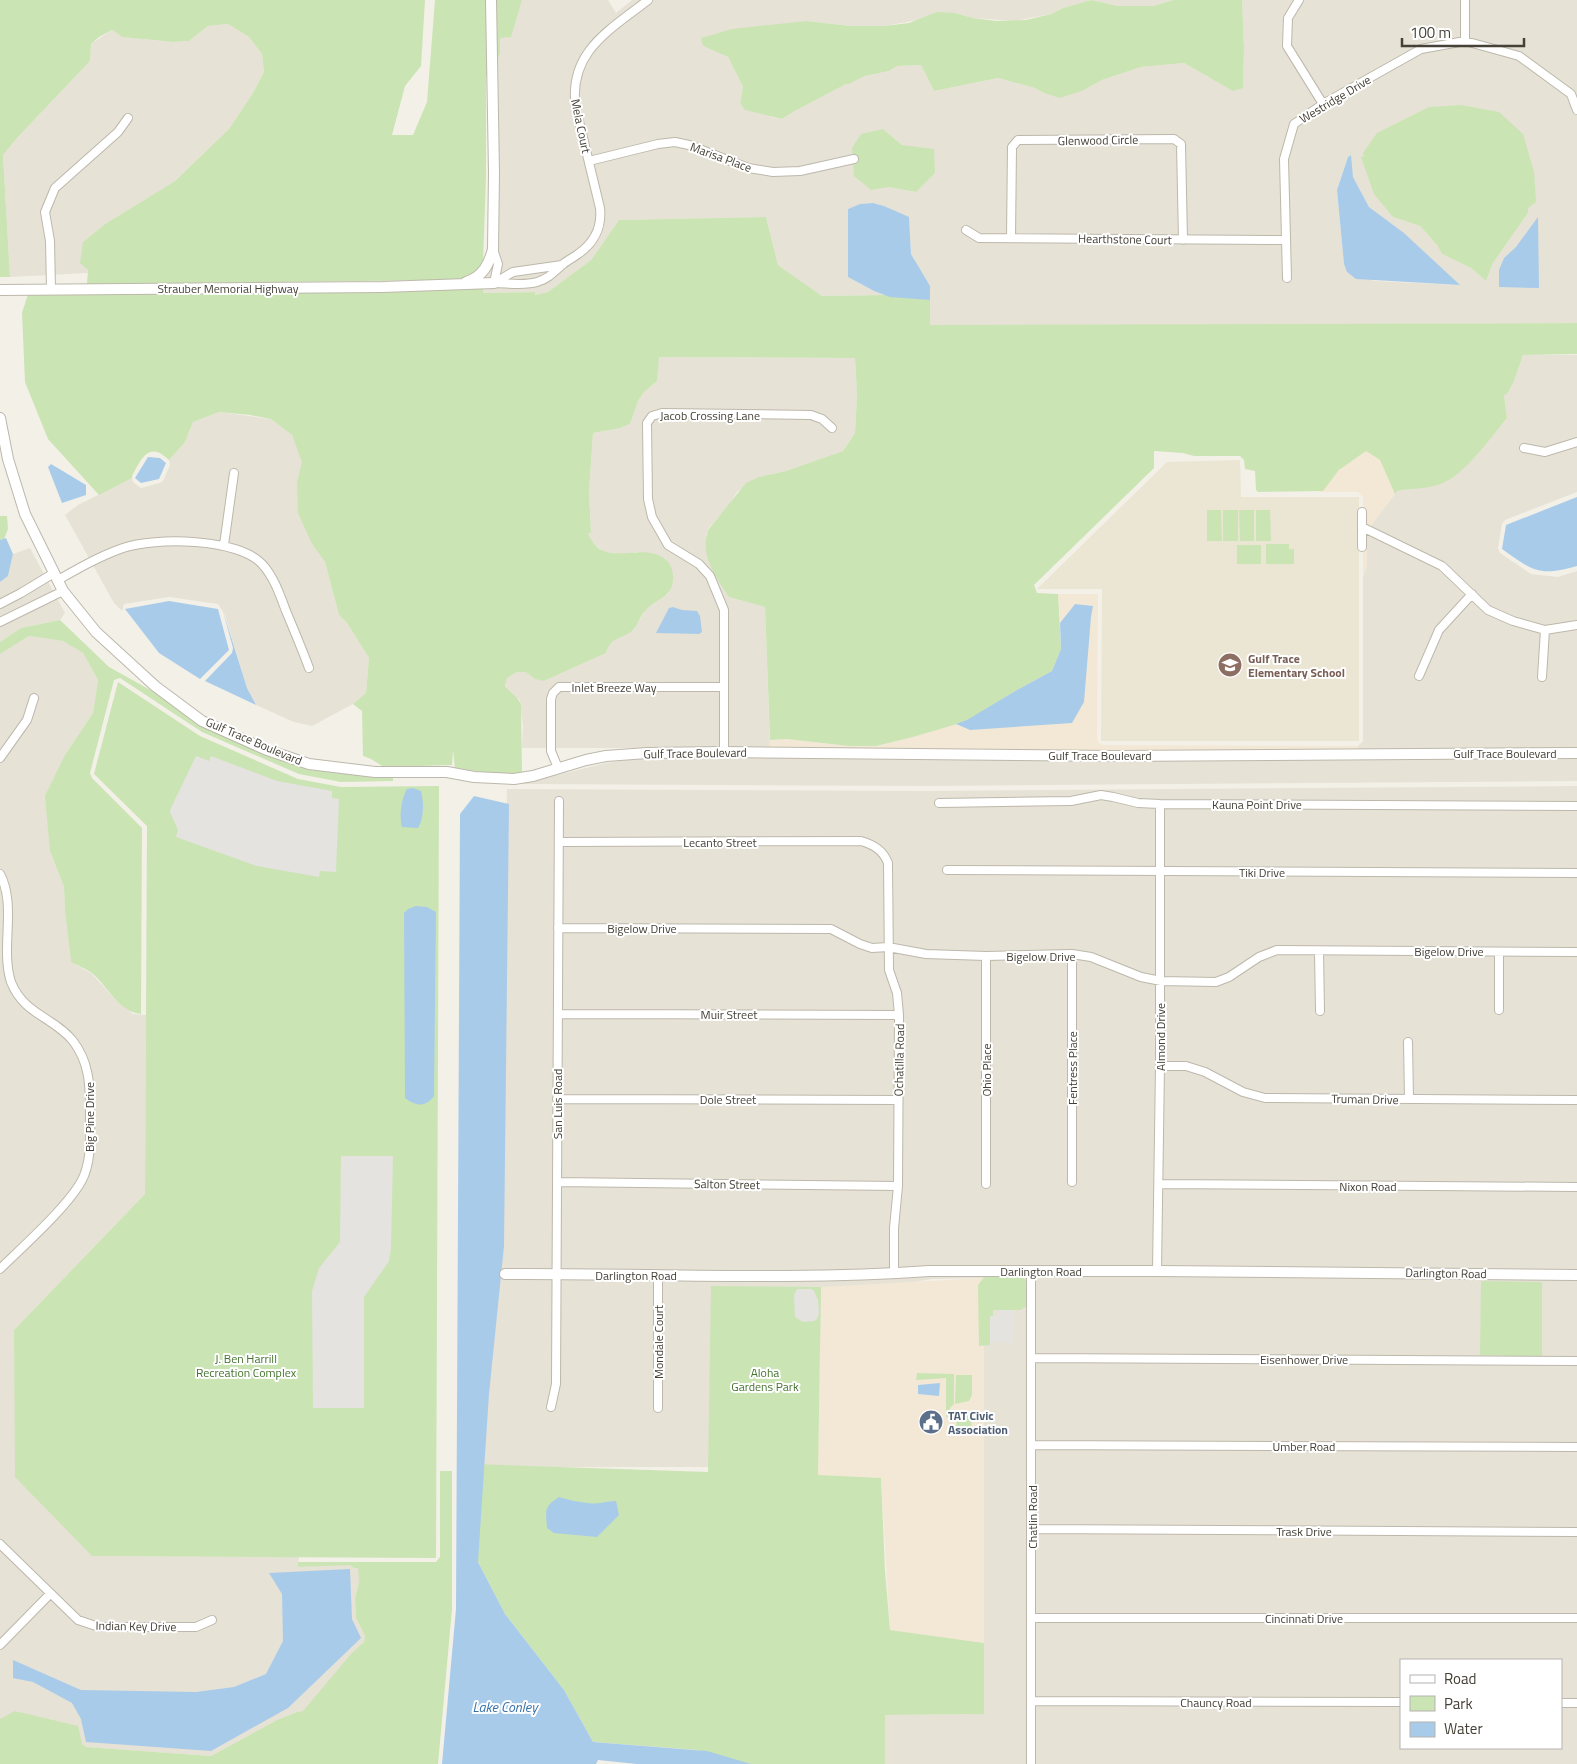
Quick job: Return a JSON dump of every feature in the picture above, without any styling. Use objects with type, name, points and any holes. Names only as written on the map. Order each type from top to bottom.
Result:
[{"type":"street","name":"Strauber Memorial Highway","points":[[456,285],[470,281],[480,275],[487,265],[492,249],[494,173],[491,0]]},
{"type":"street","name":"Mela Court","points":[[494,283],[534,283],[554,274],[562,265],[585,249],[595,237],[598,229],[600,208],[574,102],[577,74],[586,54],[595,42],[648,0]]},
{"type":"street","points":[[1300,0],[1288,18],[1287,46],[1323,104]]},
{"type":"street","points":[[1465,0],[1465,41],[1519,56],[1574,93],[1577,110]]},
{"type":"street","name":"Westridge Drive","points":[[1287,278],[1284,159],[1294,124],[1323,104],[1421,49],[1465,41]]},
{"type":"street","points":[[51,289],[50,242],[45,212],[55,188],[118,132],[128,118]]},
{"type":"street","name":"Glenwood Circle","points":[[1011,238],[1012,147],[1018,140],[1174,139],[1181,144],[1184,240]]},
{"type":"street","name":"Marisa Place","points":[[589,161],[658,144],[675,142],[689,145],[748,168],[773,172],[806,170],[854,159]]},
{"type":"street","name":"Hearthstone Court","points":[[966,230],[979,238],[1286,240]]},
{"type":"street","name":"Strauber Memorial Highway","points":[[492,249],[498,264]]},
{"type":"street","points":[[494,283],[498,264],[513,272]]},
{"type":"street","name":"Mela Court","points":[[494,283],[513,272],[562,265]]},
{"type":"street","name":"Strauber Memorial Highway","points":[[0,290],[494,283]]},
{"type":"street","name":"Jacob Crossing Lane","points":[[724,752],[724,610],[710,576],[699,564],[668,545],[652,517],[648,499],[647,423],[652,416],[662,413],[811,415],[822,419],[832,428]]},
{"type":"street","name":"Gulf Trace Boulevard","points":[[0,418],[8,459],[25,514],[63,591],[96,632],[155,686],[202,720],[275,752],[309,764],[375,772],[447,772],[492,779],[514,779],[533,776],[586,760],[626,754],[724,752],[1093,756],[1577,753]]},
{"type":"street","points":[[1524,448],[1545,452],[1577,442]]},
{"type":"street","points":[[224,545],[234,473]]},
{"type":"street","points":[[1362,512],[1362,547]]},
{"type":"street","points":[[1362,526],[1442,566],[1488,610],[1513,621],[1545,630],[1577,626]]},
{"type":"street","points":[[0,604],[56,576],[124,548],[152,542],[224,545],[244,551],[262,564],[275,582],[309,668]]},
{"type":"street","points":[[0,622],[63,591]]},
{"type":"street","points":[[1419,676],[1439,630],[1472,594]]},
{"type":"street","points":[[1542,677],[1545,630]]},
{"type":"street","name":"Inlet Breeze Way","points":[[558,768],[551,751],[551,699],[559,687],[723,687]]},
{"type":"street","points":[[0,758],[27,720],[34,698]]},
{"type":"street","name":"Kauna Point Drive","points":[[938,803],[1071,801],[1101,795],[1114,796],[1138,803],[1160,804],[1577,806]]},
{"type":"street","name":"San Luis Road","points":[[551,1406],[556,1384],[559,801]]},
{"type":"street","name":"Almond Drive","points":[[1157,1271],[1161,981],[1160,804]]},
{"type":"street","name":"Lecanto Street","points":[[559,842],[861,842],[870,844],[879,850]]},
{"type":"street","name":"Ochatilla Road","points":[[879,850],[885,855],[888,863],[889,970],[897,994],[899,1014],[898,1186],[894,1228],[894,1274]]},
{"type":"street","name":"Tiki Drive","points":[[947,870],[1577,872]]},
{"type":"street","name":"Big Pine Drive","points":[[0,874],[7,891],[6,960],[12,982],[25,1004],[72,1040],[84,1060],[90,1087],[90,1153],[85,1176],[73,1195],[0,1268]]},
{"type":"street","name":"Bigelow Drive","points":[[558,928],[820,928],[831,929],[872,948],[888,948],[926,954],[986,956],[1072,954],[1091,957],[1141,977],[1161,981],[1216,982],[1229,978],[1259,957],[1276,950],[1577,952]]},
{"type":"street","points":[[1319,951],[1320,1011]]},
{"type":"street","points":[[1498,1010],[1499,952]]},
{"type":"street","name":"Fentress Place","points":[[1072,954],[1072,1182]]},
{"type":"street","name":"Ohio Place","points":[[986,956],[986,1184]]},
{"type":"street","name":"Muir Street","points":[[558,1014],[899,1014]]},
{"type":"street","points":[[1408,1042],[1409,1100]]},
{"type":"street","name":"Truman Drive","points":[[1160,1066],[1186,1066],[1205,1072],[1243,1092],[1265,1098],[1577,1100]]},
{"type":"street","name":"Dole Street","points":[[557,1099],[898,1100]]},
{"type":"street","name":"Salton Street","points":[[557,1182],[898,1186]]},
{"type":"street","name":"Nixon Road","points":[[1159,1184],[1577,1187]]},
{"type":"street","name":"Darlington Road","points":[[505,1274],[894,1274],[929,1271],[1157,1271],[1577,1275]]},
{"type":"street","name":"Chatlin Road","points":[[1030,1271],[1032,1358],[1031,1764]]},
{"type":"street","name":"Mondale Court","points":[[658,1275],[658,1408]]},
{"type":"street","name":"Eisenhower Drive","points":[[1032,1358],[1577,1361]]},
{"type":"street","name":"Umber Road","points":[[1032,1444],[1577,1447]]},
{"type":"street","name":"Trask Drive","points":[[1032,1529],[1577,1532]]},
{"type":"street","name":"Indian Key Drive","points":[[0,1544],[78,1620],[99,1627],[196,1626],[212,1620]]},
{"type":"street","points":[[0,1645],[50,1594]]},
{"type":"street","name":"Cincinnati Drive","points":[[1031,1618],[1577,1618]]},
{"type":"street","name":"Chauncy Road","points":[[1031,1701],[1400,1702]]},
{"type":"street","points":[[1562,1703],[1577,1703]]},
{"type":"shaded area","points":[[522,0],[608,0],[616,13],[632,0],[1091,0],[1063,8],[1051,14],[1015,21],[973,18],[955,13],[885,26],[850,26],[807,21],[703,46],[728,57],[743,87],[740,102],[771,117],[782,119],[846,84],[865,76],[889,71],[897,66],[921,65],[934,91],[998,78],[1035,88],[1044,93],[1084,90],[1102,80],[1141,67],[1184,63],[1210,78],[1243,88],[1242,0],[1577,0],[1577,323],[930,326],[914,258],[911,254],[909,218],[873,203],[860,204],[848,209],[848,277],[885,295],[822,296],[778,265],[766,217],[619,220],[591,260],[548,292],[535,295],[535,292],[483,293],[483,289],[488,289],[488,280],[483,278],[491,267],[496,62],[500,54],[500,38],[518,12]],"holes":[[[883,129],[902,145],[916,192],[888,187]],[[1350,155],[1353,177],[1369,207],[1404,233],[1459,285],[1374,281],[1344,264],[1337,190]],[[1364,156],[1528,213],[1493,263],[1486,281],[1471,268],[1442,254],[1437,245],[1420,226],[1393,217],[1362,157]]]},
{"type":"shaded area","points":[[1091,0],[1173,0],[1153,6],[1118,6]]},
{"type":"shaded area","points":[[228,24],[249,37],[262,54],[264,72],[253,93],[229,129],[175,181],[105,224],[83,242],[88,273],[10,277],[3,155],[90,61],[91,44],[112,30],[122,37],[173,42],[189,41],[208,26]]},
{"type":"shaded area","points":[[1523,355],[1577,355],[1577,492],[1505,520],[1502,524],[1498,548],[1500,553],[1531,574],[1558,577],[1577,571],[1577,748],[1358,750],[1358,746],[1363,741],[1363,577],[1367,565],[1367,531],[1397,491],[1431,486],[1447,481],[1462,470],[1507,418],[1504,395],[1514,381]]},
{"type":"shaded area","points":[[658,357],[855,358],[857,394],[855,433],[843,451],[786,471],[759,477],[737,492],[729,505],[708,529],[706,535],[729,597],[765,607],[770,748],[522,748],[523,726],[520,700],[509,693],[505,684],[507,678],[517,672],[526,672],[544,681],[606,653],[607,646],[611,642],[635,629],[645,610],[669,593],[638,552],[621,554],[605,552],[592,543],[588,533],[591,532],[589,491],[593,433],[620,428],[630,424],[638,401],[644,392],[657,381]]},
{"type":"shaded area","points":[[219,412],[271,419],[292,435],[303,462],[297,482],[312,544],[325,562],[339,615],[347,623],[369,658],[366,693],[353,704],[312,726],[294,722],[256,705],[247,688],[225,615],[218,604],[169,597],[124,604],[122,611],[114,603],[65,515],[78,505],[132,478],[133,482],[141,488],[163,481],[170,465],[169,460],[185,442],[193,422]]},
{"type":"shaded area","points":[[1366,451],[1380,460],[1395,494],[1367,531],[1367,565],[1363,577],[1363,497],[1358,492],[1319,492],[1323,491],[1339,470]]},
{"type":"shaded area","name":"Gulf Trace Elementary School","points":[[1240,460],[1241,497],[1359,497],[1359,741],[1101,741],[1102,589],[1037,589],[1167,462]]},
{"type":"shaded area","points":[[30,548],[65,613],[60,620],[21,628],[0,642],[0,582],[8,576],[13,554]]},
{"type":"shaded area","points":[[1058,594],[1098,594],[1097,740],[1101,745],[1358,746],[1358,750],[1114,751],[770,748],[770,740],[787,739],[849,746],[876,746],[956,724],[970,730],[1091,617],[1093,606],[1075,604],[1060,623]]},
{"type":"shaded area","points":[[29,636],[63,641],[83,653],[98,680],[93,713],[65,755],[50,851],[64,887],[71,962],[92,974],[113,997],[133,1014],[146,1015],[145,1194],[14,1330],[92,1556],[299,1557],[298,1567],[350,1564],[359,1568],[359,1582],[355,1598],[356,1618],[365,1636],[364,1642],[303,1711],[277,1720],[211,1756],[85,1747],[37,1717],[15,1711],[0,1764],[0,654]]},
{"type":"shaded area","points":[[196,756],[209,761],[211,756],[277,781],[332,791],[332,798],[339,799],[336,872],[320,871],[319,877],[257,866],[176,837],[178,830],[170,812]]},
{"type":"shaded area","points":[[654,756],[1577,758],[1577,781],[929,786],[519,784],[519,782],[606,763]]},
{"type":"shaded area","points":[[1577,786],[1577,1764],[885,1764],[884,1715],[984,1714],[984,1278],[932,1279],[885,1287],[710,1467],[478,1467],[493,1262],[507,789],[929,791]]},
{"type":"shaded area","points":[[341,1156],[393,1156],[391,1248],[389,1261],[364,1297],[364,1408],[313,1408],[312,1291],[319,1268],[340,1242]]},
{"type":"shaded area","points":[[984,1278],[984,1643],[890,1630],[881,1478],[818,1476],[821,1287]]},
{"type":"shaded area","points":[[797,1289],[811,1289],[814,1291],[818,1300],[819,1313],[814,1321],[803,1322],[795,1317],[794,1295]]},
{"type":"shaded area","points":[[998,1310],[1014,1310],[1013,1343],[990,1342],[990,1316],[998,1316]]},
{"type":"green space","points":[[0,0],[425,0],[421,66],[405,86],[392,135],[413,135],[427,102],[435,0],[487,0],[488,75],[486,77],[486,177],[483,263],[471,274],[455,280],[87,284],[88,270],[80,263],[83,242],[105,224],[175,181],[229,129],[253,93],[264,72],[262,54],[249,37],[228,24],[208,26],[189,41],[173,42],[122,37],[112,30],[91,44],[90,61],[3,155],[10,277],[0,277]]},
{"type":"green space","points":[[495,0],[522,0],[511,37],[500,38],[500,54],[496,62]]},
{"type":"green space","points":[[1091,0],[1118,6],[1153,6],[1173,0],[1242,0],[1243,88],[1233,91],[1184,63],[1141,67],[1102,80],[1084,90],[1060,98],[1035,88],[998,78],[934,91],[921,65],[897,66],[889,71],[865,76],[846,84],[782,119],[745,110],[740,103],[743,87],[728,57],[703,46],[701,38],[732,29],[807,21],[850,26],[885,26],[909,23],[937,12],[955,13],[996,21],[1026,20],[1051,14],[1063,8]]},
{"type":"green space","points":[[1461,105],[1499,112],[1523,134],[1534,172],[1536,202],[1528,208],[1528,213],[1493,263],[1486,281],[1471,268],[1442,254],[1437,245],[1420,226],[1393,217],[1374,194],[1361,157],[1364,156],[1363,153],[1377,133],[1429,107]]},
{"type":"green space","points":[[883,129],[902,145],[934,149],[935,173],[916,192],[888,187],[871,190],[854,176],[852,148],[861,134]]},
{"type":"green space","points":[[766,217],[778,265],[822,296],[885,295],[930,300],[930,325],[1577,323],[1577,354],[1523,355],[1514,381],[1507,394],[1504,395],[1507,418],[1479,453],[1463,469],[1455,476],[1436,486],[1397,491],[1395,494],[1380,460],[1366,451],[1339,470],[1323,491],[1258,492],[1256,490],[1255,471],[1245,469],[1244,460],[1240,456],[1194,456],[1183,453],[1154,451],[1154,468],[1034,585],[1037,593],[1058,594],[1061,649],[1052,671],[967,721],[876,746],[849,746],[787,739],[770,740],[765,607],[729,597],[710,565],[706,549],[708,530],[746,483],[759,477],[786,471],[843,451],[855,433],[857,394],[855,358],[659,357],[657,381],[644,392],[638,401],[630,424],[620,428],[593,433],[589,491],[591,533],[588,533],[595,545],[604,551],[659,555],[668,562],[672,569],[672,587],[667,594],[644,612],[634,629],[611,644],[606,653],[544,681],[535,679],[526,672],[517,672],[507,678],[505,686],[521,705],[522,772],[505,773],[488,773],[455,768],[453,750],[452,765],[384,767],[363,756],[362,711],[353,704],[366,693],[369,658],[347,623],[339,615],[325,562],[312,544],[298,513],[297,482],[302,462],[292,435],[271,419],[219,412],[193,422],[185,442],[169,460],[156,452],[146,454],[132,478],[99,495],[48,439],[25,382],[22,313],[28,294],[483,289],[483,293],[535,292],[535,295],[548,292],[591,260],[619,220]]},
{"type":"green space","points":[[1207,510],[1221,510],[1222,541],[1207,541]]},
{"type":"green space","points":[[1223,510],[1238,510],[1238,541],[1223,541]]},
{"type":"green space","points":[[1239,510],[1254,510],[1254,541],[1240,541]]},
{"type":"green space","points":[[1256,510],[1270,510],[1271,541],[1256,541]]},
{"type":"green space","points":[[0,516],[7,516],[8,529],[4,539],[0,540]]},
{"type":"green space","points":[[1266,544],[1289,544],[1289,549],[1294,549],[1294,564],[1266,564]]},
{"type":"green space","points":[[1237,545],[1261,545],[1261,564],[1237,564]]},
{"type":"green space","points":[[60,620],[109,667],[265,754],[309,770],[393,776],[393,781],[341,782],[299,774],[202,732],[120,678],[114,680],[90,773],[92,778],[142,828],[141,1014],[126,1009],[93,974],[71,962],[64,887],[50,851],[45,796],[65,755],[93,713],[98,680],[83,653],[63,641],[29,636],[0,654],[0,642],[21,628]]},
{"type":"green space","name":"J. Ben Harrill Recreation Complex","points":[[118,682],[200,736],[298,779],[341,787],[439,786],[436,1558],[92,1556],[15,1477],[14,1330],[145,1194],[147,826],[94,774]]},
{"type":"green space","points":[[1018,1275],[1024,1278],[1026,1282],[1026,1307],[1020,1310],[993,1310],[993,1316],[990,1316],[990,1345],[979,1346],[978,1285],[985,1276]]},
{"type":"green space","points":[[1481,1281],[1542,1282],[1542,1357],[1480,1355]]},
{"type":"green space","name":"Aloha Gardens Park","points":[[711,1286],[821,1287],[818,1475],[881,1478],[885,1571],[890,1630],[984,1643],[984,1714],[885,1715],[885,1764],[747,1764],[697,1750],[593,1742],[564,1690],[505,1614],[478,1562],[474,1464],[708,1472]]},
{"type":"green space","points":[[917,1373],[954,1374],[954,1404],[950,1408],[948,1417],[946,1417],[946,1378],[916,1380]]},
{"type":"green space","points":[[956,1375],[972,1375],[972,1395],[969,1401],[955,1404]]},
{"type":"green space","points":[[966,1410],[972,1415],[971,1431],[967,1434],[958,1433],[956,1430],[957,1413]]},
{"type":"green space","points":[[440,1471],[452,1471],[452,1609],[438,1764],[0,1764],[0,1719],[15,1711],[78,1726],[82,1744],[86,1747],[211,1756],[277,1720],[303,1711],[351,1654],[364,1642],[365,1636],[356,1618],[355,1598],[359,1582],[358,1568],[350,1565],[298,1567],[298,1562],[436,1562],[440,1557]]},
{"type":"water","points":[[1351,155],[1353,177],[1369,207],[1404,233],[1460,285],[1356,279],[1347,272],[1344,264],[1337,190],[1348,157]]},
{"type":"water","points":[[873,203],[909,217],[911,254],[930,286],[930,300],[890,297],[848,277],[848,209],[860,204]]},
{"type":"water","points":[[1538,217],[1539,288],[1499,287],[1499,270],[1504,258],[1516,247]]},
{"type":"water","points":[[148,457],[160,458],[166,463],[159,479],[141,483],[135,478]]},
{"type":"water","points":[[51,464],[86,485],[86,495],[62,503],[48,467]]},
{"type":"water","points":[[1577,497],[1577,566],[1554,571],[1537,570],[1529,567],[1502,549],[1506,525]]},
{"type":"water","points":[[6,538],[13,554],[8,576],[0,582],[0,540]]},
{"type":"water","points":[[169,601],[218,609],[229,650],[200,679],[159,653],[125,609]]},
{"type":"water","points":[[1075,604],[1093,606],[1084,702],[1072,723],[970,730],[956,724],[967,720],[1052,671],[1061,649],[1060,623]]},
{"type":"water","points":[[669,608],[697,611],[700,616],[702,632],[699,634],[656,633]]},
{"type":"water","points":[[223,611],[247,688],[256,705],[205,681],[232,653],[233,648]]},
{"type":"water","points":[[413,788],[421,791],[423,805],[421,820],[418,828],[402,827],[403,798],[407,789]]},
{"type":"water","name":"Lake Conley","points":[[474,796],[509,804],[504,1246],[489,1394],[478,1562],[505,1614],[564,1690],[593,1742],[707,1751],[751,1764],[637,1764],[598,1760],[596,1764],[442,1764],[456,1609],[460,814]]},
{"type":"water","points":[[416,906],[427,907],[436,912],[434,1096],[424,1104],[413,1103],[405,1098],[404,913]]},
{"type":"water","points":[[940,1383],[939,1396],[918,1394],[918,1385]]},
{"type":"water","points":[[559,1497],[590,1503],[616,1501],[619,1515],[597,1537],[554,1533],[547,1528],[546,1513],[550,1504]]},
{"type":"water","points":[[350,1569],[352,1619],[361,1638],[288,1708],[211,1751],[86,1742],[81,1719],[72,1703],[33,1682],[13,1678],[13,1660],[81,1690],[196,1692],[234,1687],[266,1674],[283,1641],[282,1594],[269,1573]]},
{"type":"place","name":"Gulf Trace Elementary School","points":[[1230,665]]},
{"type":"place","name":"TAT Civic Association","points":[[931,1422]]}]
